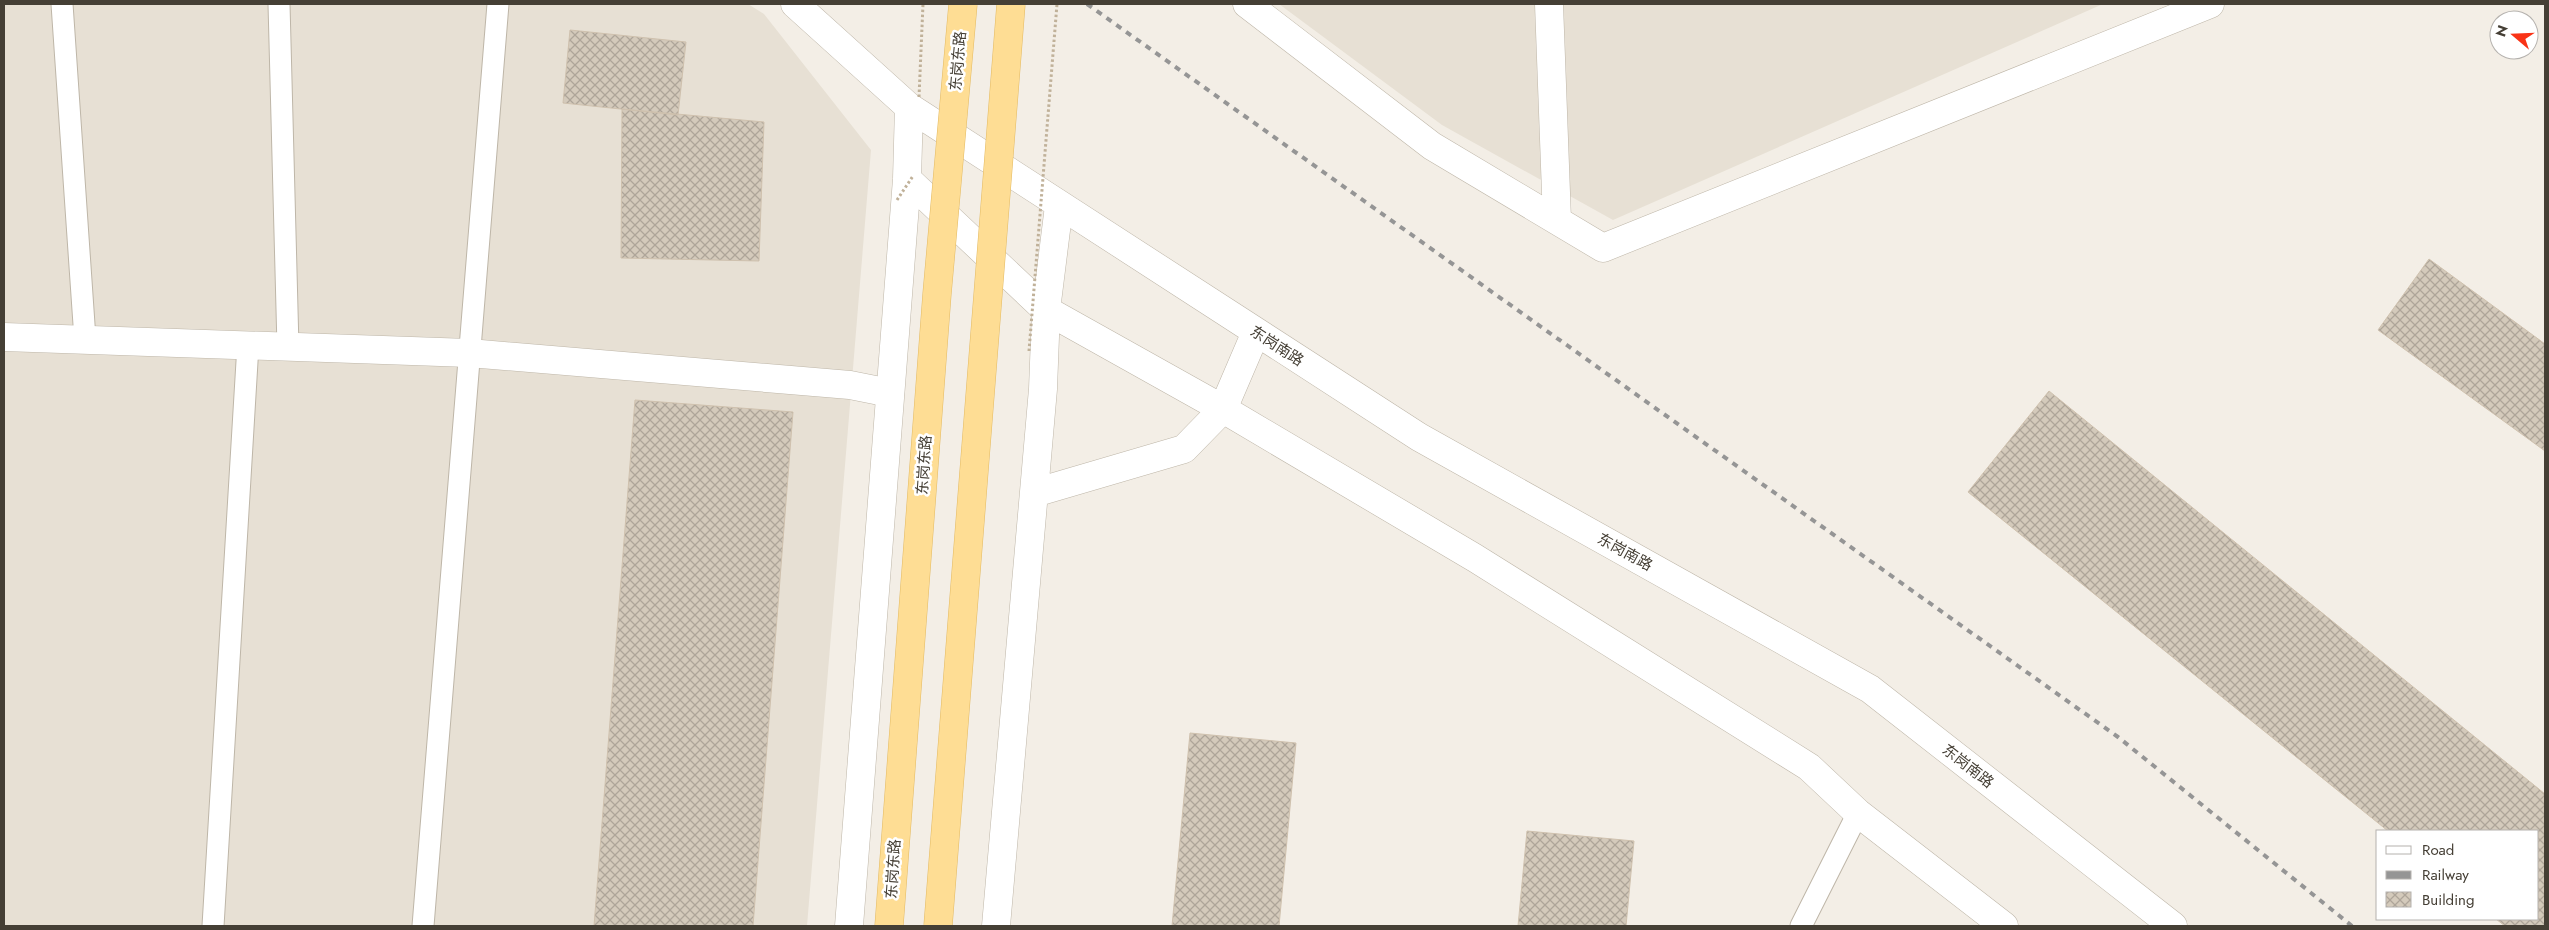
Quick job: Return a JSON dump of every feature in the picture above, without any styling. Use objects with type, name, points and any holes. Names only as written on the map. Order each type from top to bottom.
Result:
[{"type":"main road","name":"东岗东路","points":[[889,926],[936,304],[963,4]]},
{"type":"main road","points":[[938,926],[1010,4]]},
{"type":"street","name":"东岗南路","points":[[796,4],[914,103],[1059,206],[1419,437],[1870,689],[2173,926]]},
{"type":"street","points":[[1247,4],[1432,146],[1603,248],[2175,10],[2210,4]]},
{"type":"street","points":[[1549,4],[1557,220]]},
{"type":"street","points":[[849,926],[906,184],[914,103]]},
{"type":"street","points":[[906,184],[1046,310],[1223,409],[1475,558],[1809,767],[1858,813],[2004,926]]},
{"type":"street","points":[[996,926],[1043,389],[1046,310],[1059,206]]},
{"type":"street","points":[[1034,493],[1184,449],[1223,409],[1256,332]]},
{"type":"street","points":[[4,337],[468,353],[850,385],[890,392]]},
{"type":"lane","points":[[62,4],[85,339]]},
{"type":"lane","points":[[279,4],[288,347]]},
{"type":"lane","points":[[422,926],[498,4]]},
{"type":"lane","points":[[213,926],[248,345]]},
{"type":"lane","points":[[1801,926],[1858,813]]},
{"type":"path","points":[[914,103],[924,4]]},
{"type":"path","points":[[1029,351],[1057,4]]},
{"type":"shaded area","points":[[4,4],[748,4],[764,14],[871,150],[807,926],[4,926]]},
{"type":"shaded area","points":[[1279,4],[2103,4],[1613,220],[1442,125]]},
{"type":"building","points":[[570,30],[686,42],[678,115],[563,103]]},
{"type":"building","points":[[622,109],[764,122],[759,261],[621,258]]},
{"type":"building","points":[[2429,259],[2545,344],[2545,451],[2378,330]]},
{"type":"building","points":[[2049,391],[2545,794],[2545,926],[2505,926],[2497,920],[2539,920],[2539,830],[2387,830],[1968,492]]},
{"type":"building","points":[[635,400],[793,412],[753,926],[594,926]]},
{"type":"building","points":[[1190,733],[1296,743],[1279,926],[1172,926]]},
{"type":"building","points":[[1527,831],[1634,841],[1626,926],[1518,926]]},
{"type":"railway","points":[[1087,4],[2118,737],[2352,926]]}]
